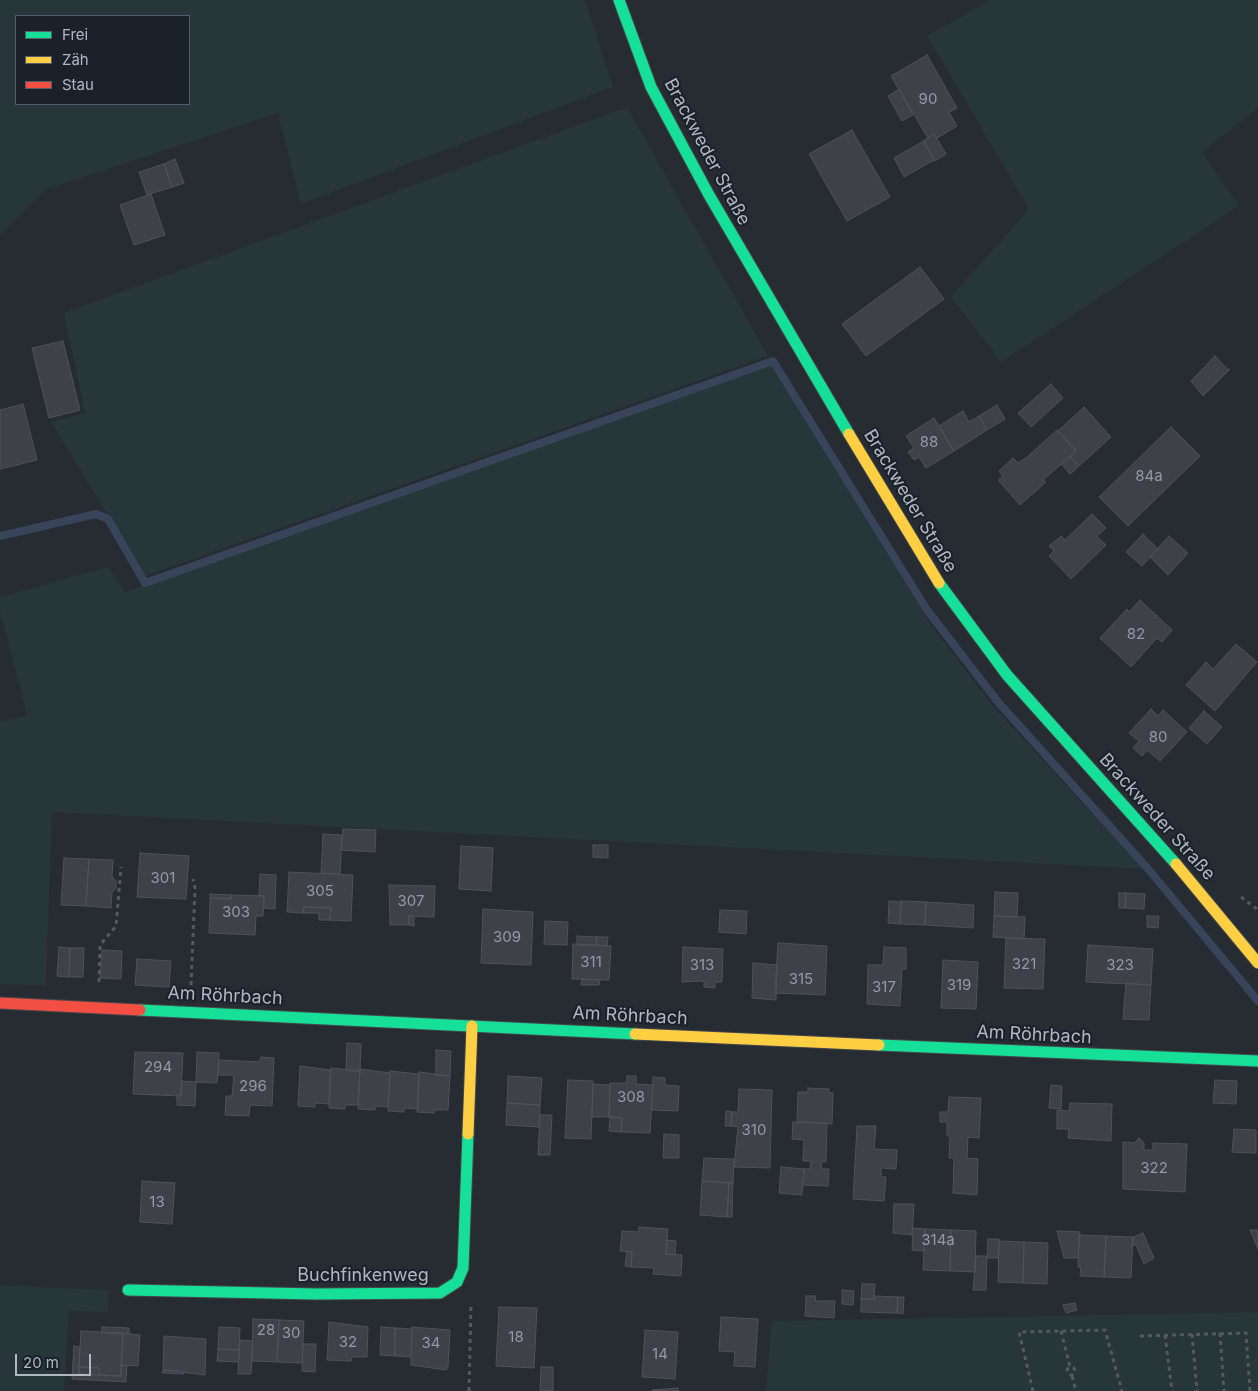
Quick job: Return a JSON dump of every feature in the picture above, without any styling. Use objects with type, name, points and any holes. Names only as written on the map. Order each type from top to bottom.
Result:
[{"type":"street","name":"Brackweder Straße","points":[[619,0],[651,87],[709,196],[871,472],[946,595],[1007,676],[1196,886],[1258,962]]},
{"type":"street","name":"Am Röhrbach","points":[[0,1003],[1258,1061]]},
{"type":"street","points":[[457,1282],[463,1268],[472,1026]]},
{"type":"street","name":"Buchfinkenweg","points":[[128,1290],[316,1294],[440,1293],[457,1282]]},
{"type":"path","points":[[98,1008],[100,945],[116,926],[121,867]]},
{"type":"path","points":[[190,1012],[195,888],[193,879]]},
{"type":"path","points":[[1237,894],[1258,910]]},
{"type":"path","points":[[457,1282],[472,1296],[469,1391]]},
{"type":"path","points":[[1033,1391],[1019,1332],[1105,1330],[1122,1391]]},
{"type":"path","points":[[1061,1331],[1070,1367],[1067,1372],[1072,1376],[1076,1391]]},
{"type":"path","points":[[1220,1333],[1224,1391]]},
{"type":"path","points":[[1140,1336],[1246,1333],[1250,1391]]},
{"type":"path","points":[[1192,1334],[1197,1391]]},
{"type":"path","points":[[1165,1335],[1172,1391]]},
{"type":"shaded area","points":[[0,0],[585,0],[613,87],[301,204],[278,113],[44,190],[0,234]]},
{"type":"shaded area","points":[[990,0],[1258,0],[1258,108],[1202,152],[1239,206],[1001,362],[951,297],[1029,209],[927,36]]},
{"type":"shaded area","points":[[627,107],[768,356],[145,576],[51,422],[85,413],[64,313]]},
{"type":"shaded area","points":[[772,365],[932,626],[994,707],[1143,869],[52,812],[46,986],[0,984],[0,722],[27,715],[0,611],[0,597],[108,567],[126,592]]},
{"type":"shaded area","points":[[0,1285],[109,1290],[108,1312],[69,1311],[64,1391],[0,1391]]},
{"type":"shaded area","points":[[1258,1312],[1258,1391],[766,1391],[772,1321]]},
{"type":"building","points":[[927,55],[957,108],[949,112],[957,126],[937,138],[934,134],[928,138],[891,76]]},
{"type":"building","points":[[899,89],[913,115],[902,121],[888,96]]},
{"type":"building","points":[[852,130],[890,197],[847,221],[809,154]]},
{"type":"building","points":[[934,134],[946,154],[935,161],[923,141]]},
{"type":"building","points":[[924,141],[934,160],[904,177],[894,158]]},
{"type":"building","points":[[175,159],[184,183],[172,187],[164,164]]},
{"type":"building","points":[[164,164],[172,187],[147,195],[139,172]]},
{"type":"building","points":[[151,194],[165,235],[134,245],[120,205]]},
{"type":"building","points":[[920,267],[944,299],[866,356],[842,324]]},
{"type":"building","points":[[63,341],[80,410],[49,418],[32,348]]},
{"type":"building","points":[[1215,356],[1228,370],[1230,369],[1203,396],[1191,381]]},
{"type":"building","points":[[1051,384],[1063,398],[1031,427],[1018,413]]},
{"type":"building","points":[[23,404],[37,460],[0,469],[0,410]]},
{"type":"building","points":[[997,405],[1005,419],[987,430],[979,416]]},
{"type":"building","points":[[1084,407],[1111,437],[1079,466],[1070,457],[1076,451],[1058,431]]},
{"type":"building","points":[[963,411],[969,422],[979,416],[987,430],[954,451],[939,426]]},
{"type":"building","points":[[934,418],[954,451],[926,468],[919,457],[914,460],[908,452],[914,448],[906,436]]},
{"type":"building","points":[[1171,427],[1200,456],[1128,526],[1099,497]]},
{"type":"building","points":[[1057,430],[1076,451],[1043,480],[1046,482],[1020,505],[998,480],[1003,476],[999,471],[1013,458],[1018,463],[1026,458]]},
{"type":"building","points":[[1070,457],[1079,466],[1070,474],[1061,464]]},
{"type":"building","points":[[1092,514],[1106,528],[1097,536],[1106,545],[1071,579],[1049,556],[1054,551],[1049,546],[1061,536],[1065,540]]},
{"type":"building","points":[[1143,534],[1158,549],[1142,566],[1126,552]]},
{"type":"building","points":[[1169,536],[1188,553],[1168,575],[1150,557]]},
{"type":"building","points":[[1140,600],[1172,630],[1162,642],[1157,638],[1131,667],[1100,638],[1127,609],[1129,612]]},
{"type":"building","points":[[1236,644],[1257,662],[1215,711],[1186,685],[1206,662],[1213,669]]},
{"type":"building","points":[[1151,709],[1158,716],[1163,710],[1187,732],[1160,761],[1147,750],[1142,756],[1133,748],[1139,741],[1129,733]]},
{"type":"building","points":[[1204,711],[1222,727],[1207,744],[1189,728]]},
{"type":"building","points":[[343,829],[376,830],[375,852],[341,850]]},
{"type":"building","points":[[323,834],[342,835],[340,874],[321,873]]},
{"type":"building","points":[[593,845],[608,845],[608,858],[593,857]]},
{"type":"building","points":[[461,846],[493,848],[491,891],[459,889]]},
{"type":"building","points":[[140,853],[189,856],[186,899],[137,897]]},
{"type":"building","points":[[64,858],[89,859],[86,906],[61,905]]},
{"type":"building","points":[[89,859],[113,860],[112,877],[116,881],[116,888],[112,892],[111,908],[86,906]]},
{"type":"building","points":[[289,872],[353,875],[351,921],[330,920],[331,908],[304,907],[303,913],[287,912]]},
{"type":"building","points":[[260,874],[276,875],[275,909],[264,908],[264,896],[259,896]]},
{"type":"building","points":[[389,885],[435,886],[434,917],[409,916],[409,925],[390,925]]},
{"type":"building","points":[[995,892],[1018,893],[1017,917],[994,916]]},
{"type":"building","points":[[1119,893],[1126,893],[1125,908],[1119,908]]},
{"type":"building","points":[[1126,893],[1145,894],[1144,909],[1125,908]]},
{"type":"building","points":[[210,894],[231,895],[231,899],[210,898]]},
{"type":"building","points":[[231,895],[264,896],[263,916],[256,916],[255,935],[209,933],[210,898],[231,899]]},
{"type":"building","points":[[889,901],[901,902],[900,924],[888,923]]},
{"type":"building","points":[[901,901],[926,902],[925,925],[900,924]]},
{"type":"building","points":[[926,902],[974,905],[973,928],[925,925]]},
{"type":"building","points":[[304,907],[331,908],[330,920],[319,920],[319,913],[303,913]]},
{"type":"building","points":[[483,909],[533,912],[531,965],[481,963]]},
{"type":"building","points":[[720,910],[747,911],[746,934],[719,932]]},
{"type":"building","points":[[409,916],[414,917],[414,926],[409,925]]},
{"type":"building","points":[[994,916],[1025,917],[1024,939],[993,937]]},
{"type":"building","points":[[1147,916],[1159,916],[1158,928],[1147,927]]},
{"type":"building","points":[[545,921],[568,922],[567,945],[544,944]]},
{"type":"building","points":[[577,936],[597,937],[596,945],[577,945]]},
{"type":"building","points":[[597,937],[608,937],[607,946],[596,945]]},
{"type":"building","points":[[1006,938],[1045,939],[1043,989],[1004,988]]},
{"type":"building","points":[[778,943],[827,946],[825,995],[775,993]]},
{"type":"building","points":[[573,944],[611,946],[609,980],[572,979]]},
{"type":"building","points":[[1088,945],[1153,949],[1151,985],[1086,982]]},
{"type":"building","points":[[59,947],[70,948],[69,977],[57,976]]},
{"type":"building","points":[[683,947],[723,949],[722,982],[715,982],[715,988],[704,987],[704,981],[682,982]]},
{"type":"building","points":[[884,947],[906,948],[906,969],[902,969],[900,1006],[867,1004],[868,965],[883,965]]},
{"type":"building","points":[[70,948],[84,948],[83,977],[69,977]]},
{"type":"building","points":[[102,950],[122,951],[121,979],[100,978]]},
{"type":"building","points":[[137,959],[171,961],[169,987],[135,985]]},
{"type":"building","points":[[943,960],[978,962],[976,1009],[941,1008]]},
{"type":"building","points":[[753,963],[777,965],[776,1000],[752,998]]},
{"type":"building","points":[[582,979],[600,980],[599,985],[581,985]]},
{"type":"building","points":[[1126,983],[1151,985],[1149,1020],[1123,1019]]},
{"type":"building","points":[[347,1043],[361,1044],[360,1071],[346,1071]]},
{"type":"building","points":[[436,1050],[451,1051],[450,1076],[436,1075]]},
{"type":"building","points":[[135,1052],[183,1053],[181,1096],[133,1094]]},
{"type":"building","points":[[197,1052],[219,1053],[217,1083],[196,1082]]},
{"type":"building","points":[[261,1057],[274,1058],[272,1106],[250,1105],[249,1116],[225,1115],[226,1096],[232,1096],[234,1075],[218,1075],[219,1060],[260,1062]]},
{"type":"building","points":[[300,1066],[330,1070],[329,1104],[315,1103],[315,1107],[298,1106]]},
{"type":"building","points":[[331,1068],[360,1071],[358,1105],[345,1105],[345,1109],[329,1108]]},
{"type":"building","points":[[360,1069],[390,1073],[388,1107],[375,1106],[375,1110],[358,1109]]},
{"type":"building","points":[[390,1071],[419,1074],[418,1109],[404,1108],[404,1112],[388,1111]]},
{"type":"building","points":[[419,1072],[450,1076],[448,1110],[434,1110],[434,1113],[417,1112]]},
{"type":"building","points":[[508,1076],[542,1078],[540,1105],[507,1103]]},
{"type":"building","points":[[627,1076],[636,1076],[636,1084],[653,1085],[650,1133],[621,1132],[622,1118],[609,1117],[610,1083],[627,1083]]},
{"type":"building","points":[[653,1077],[665,1078],[665,1085],[679,1086],[678,1111],[652,1110]]},
{"type":"building","points":[[568,1080],[593,1081],[591,1139],[565,1138]]},
{"type":"building","points":[[1215,1080],[1237,1081],[1236,1104],[1213,1103]]},
{"type":"building","points":[[182,1081],[196,1082],[195,1106],[177,1105],[177,1096],[181,1096]]},
{"type":"building","points":[[593,1084],[610,1085],[609,1117],[592,1117]]},
{"type":"building","points":[[1051,1085],[1062,1086],[1061,1109],[1049,1108]]},
{"type":"building","points":[[808,1088],[829,1089],[829,1093],[833,1093],[832,1124],[797,1122],[798,1092],[808,1092]]},
{"type":"building","points":[[739,1089],[772,1090],[770,1168],[734,1167],[738,1127],[731,1126],[732,1112],[738,1112]]},
{"type":"building","points":[[949,1097],[981,1098],[979,1138],[968,1137],[967,1158],[978,1159],[977,1195],[953,1193],[954,1158],[949,1158],[950,1136],[947,1136],[947,1122],[940,1122],[940,1112],[948,1112]]},
{"type":"building","points":[[507,1103],[540,1105],[539,1127],[506,1125]]},
{"type":"building","points":[[1070,1103],[1112,1104],[1111,1141],[1068,1138],[1069,1129],[1057,1129],[1057,1110],[1069,1111]]},
{"type":"building","points":[[726,1111],[732,1112],[731,1126],[725,1126]]},
{"type":"building","points":[[540,1115],[552,1115],[550,1155],[538,1155]]},
{"type":"building","points":[[610,1117],[622,1118],[621,1132],[609,1131]]},
{"type":"building","points":[[793,1122],[827,1123],[826,1162],[822,1161],[821,1169],[829,1169],[828,1186],[803,1185],[804,1169],[810,1169],[811,1161],[803,1161],[804,1140],[792,1139]]},
{"type":"building","points":[[857,1126],[876,1126],[874,1149],[897,1150],[896,1169],[881,1168],[881,1177],[886,1177],[884,1201],[853,1199]]},
{"type":"building","points":[[1234,1129],[1256,1130],[1256,1153],[1232,1152]]},
{"type":"building","points":[[664,1134],[679,1135],[679,1158],[663,1158]]},
{"type":"building","points":[[1139,1138],[1144,1143],[1144,1150],[1153,1150],[1153,1143],[1187,1144],[1185,1192],[1123,1189],[1123,1142],[1134,1143]]},
{"type":"building","points":[[704,1158],[734,1159],[733,1183],[702,1181]]},
{"type":"building","points":[[781,1167],[804,1169],[802,1195],[779,1193]]},
{"type":"building","points":[[142,1181],[175,1183],[172,1224],[140,1222]]},
{"type":"building","points":[[702,1181],[729,1183],[727,1217],[700,1215]]},
{"type":"building","points":[[729,1183],[733,1183],[732,1217],[727,1217]]},
{"type":"building","points":[[894,1204],[914,1204],[912,1235],[893,1233]]},
{"type":"building","points":[[639,1227],[668,1229],[666,1254],[682,1255],[681,1276],[653,1274],[654,1268],[631,1267],[632,1252],[620,1251],[622,1231],[639,1232]]},
{"type":"building","points":[[913,1228],[925,1229],[924,1251],[912,1250]]},
{"type":"building","points":[[925,1229],[951,1230],[950,1271],[923,1270]]},
{"type":"building","points":[[951,1230],[976,1231],[975,1272],[950,1271]]},
{"type":"building","points":[[1250,1230],[1258,1230],[1258,1249]]},
{"type":"building","points":[[1057,1231],[1080,1232],[1078,1258],[1064,1258]]},
{"type":"building","points":[[1143,1233],[1154,1258],[1144,1264],[1136,1245],[1133,1245],[1133,1237]]},
{"type":"building","points":[[1079,1235],[1106,1236],[1104,1277],[1080,1276],[1081,1267],[1078,1267]]},
{"type":"building","points":[[1106,1236],[1133,1237],[1131,1278],[1104,1277]]},
{"type":"building","points":[[988,1239],[999,1239],[998,1258],[987,1258]]},
{"type":"building","points":[[667,1240],[676,1241],[675,1255],[666,1254]]},
{"type":"building","points":[[999,1241],[1024,1242],[1023,1283],[998,1282]]},
{"type":"building","points":[[1024,1242],[1048,1243],[1047,1284],[1023,1283]]},
{"type":"building","points":[[627,1251],[632,1252],[631,1267],[625,1266]]},
{"type":"building","points":[[976,1256],[987,1256],[986,1290],[973,1290]]},
{"type":"building","points":[[862,1284],[875,1284],[874,1299],[861,1299]]},
{"type":"building","points":[[842,1290],[854,1291],[853,1305],[842,1304]]},
{"type":"building","points":[[806,1296],[816,1296],[815,1301],[835,1301],[834,1318],[805,1316]]},
{"type":"building","points":[[874,1296],[898,1297],[897,1313],[861,1312],[861,1299],[874,1299]]},
{"type":"building","points":[[898,1297],[904,1297],[903,1314],[897,1313]]},
{"type":"building","points":[[1075,1303],[1077,1310],[1066,1313],[1063,1305]]},
{"type":"building","points":[[499,1307],[537,1308],[534,1368],[496,1366]]},
{"type":"building","points":[[721,1317],[758,1319],[755,1367],[734,1366],[735,1352],[719,1351]]},
{"type":"building","points":[[253,1319],[279,1320],[277,1362],[252,1361]]},
{"type":"building","points":[[279,1320],[304,1321],[302,1363],[277,1362]]},
{"type":"building","points":[[329,1322],[368,1327],[367,1357],[352,1357],[351,1361],[327,1360]]},
{"type":"building","points":[[102,1327],[129,1328],[129,1334],[102,1333]]},
{"type":"building","points":[[219,1327],[240,1328],[239,1350],[218,1349]]},
{"type":"building","points":[[381,1327],[395,1328],[395,1356],[380,1355]]},
{"type":"building","points":[[412,1327],[450,1330],[448,1367],[446,1370],[411,1365]]},
{"type":"building","points":[[395,1328],[412,1329],[411,1357],[395,1356]]},
{"type":"building","points":[[645,1330],[678,1332],[675,1379],[642,1377]]},
{"type":"building","points":[[81,1331],[123,1333],[121,1376],[99,1375],[99,1368],[79,1367]]},
{"type":"building","points":[[123,1333],[140,1335],[138,1366],[121,1365]]},
{"type":"building","points":[[164,1336],[206,1339],[205,1375],[163,1370]]},
{"type":"building","points":[[240,1340],[253,1341],[251,1374],[238,1374]]},
{"type":"building","points":[[303,1344],[316,1344],[315,1372],[302,1371]]},
{"type":"building","points":[[74,1346],[80,1347],[79,1374],[121,1376],[121,1365],[127,1366],[126,1382],[72,1379]]},
{"type":"building","points":[[218,1349],[239,1350],[238,1362],[217,1361]]},
{"type":"building","points":[[79,1367],[99,1368],[99,1375],[79,1374]]},
{"type":"building","points":[[541,1367],[553,1367],[553,1391],[540,1390]]},
{"type":"building","points":[[163,1370],[182,1371],[184,1374],[162,1373]]},
{"type":"building","points":[[678,1388],[678,1391],[652,1391],[652,1390]]},
{"type":"waterway","points":[[0,536],[96,514],[108,519],[145,583],[773,361],[927,610],[998,702],[1149,870],[1258,1001]]},
{"type":"traffic: fast","points":[[619,0],[651,87],[709,195],[849,434]]},
{"type":"traffic: fast","points":[[939,583],[1007,675],[1176,864]]},
{"type":"traffic: fast","points":[[140,1010],[635,1034]]},
{"type":"traffic: fast","points":[[879,1045],[1258,1061]]},
{"type":"traffic: fast","points":[[128,1290],[316,1294],[440,1293],[457,1282],[463,1268],[468,1134]]},
{"type":"traffic: slow","points":[[849,434],[939,583]]},
{"type":"traffic: slow","points":[[1176,864],[1258,963]]},
{"type":"traffic: slow","points":[[468,1134],[472,1026]]},
{"type":"traffic: slow","points":[[635,1034],[879,1045]]},
{"type":"traffic: jam","points":[[0,1003],[140,1010]]}]
